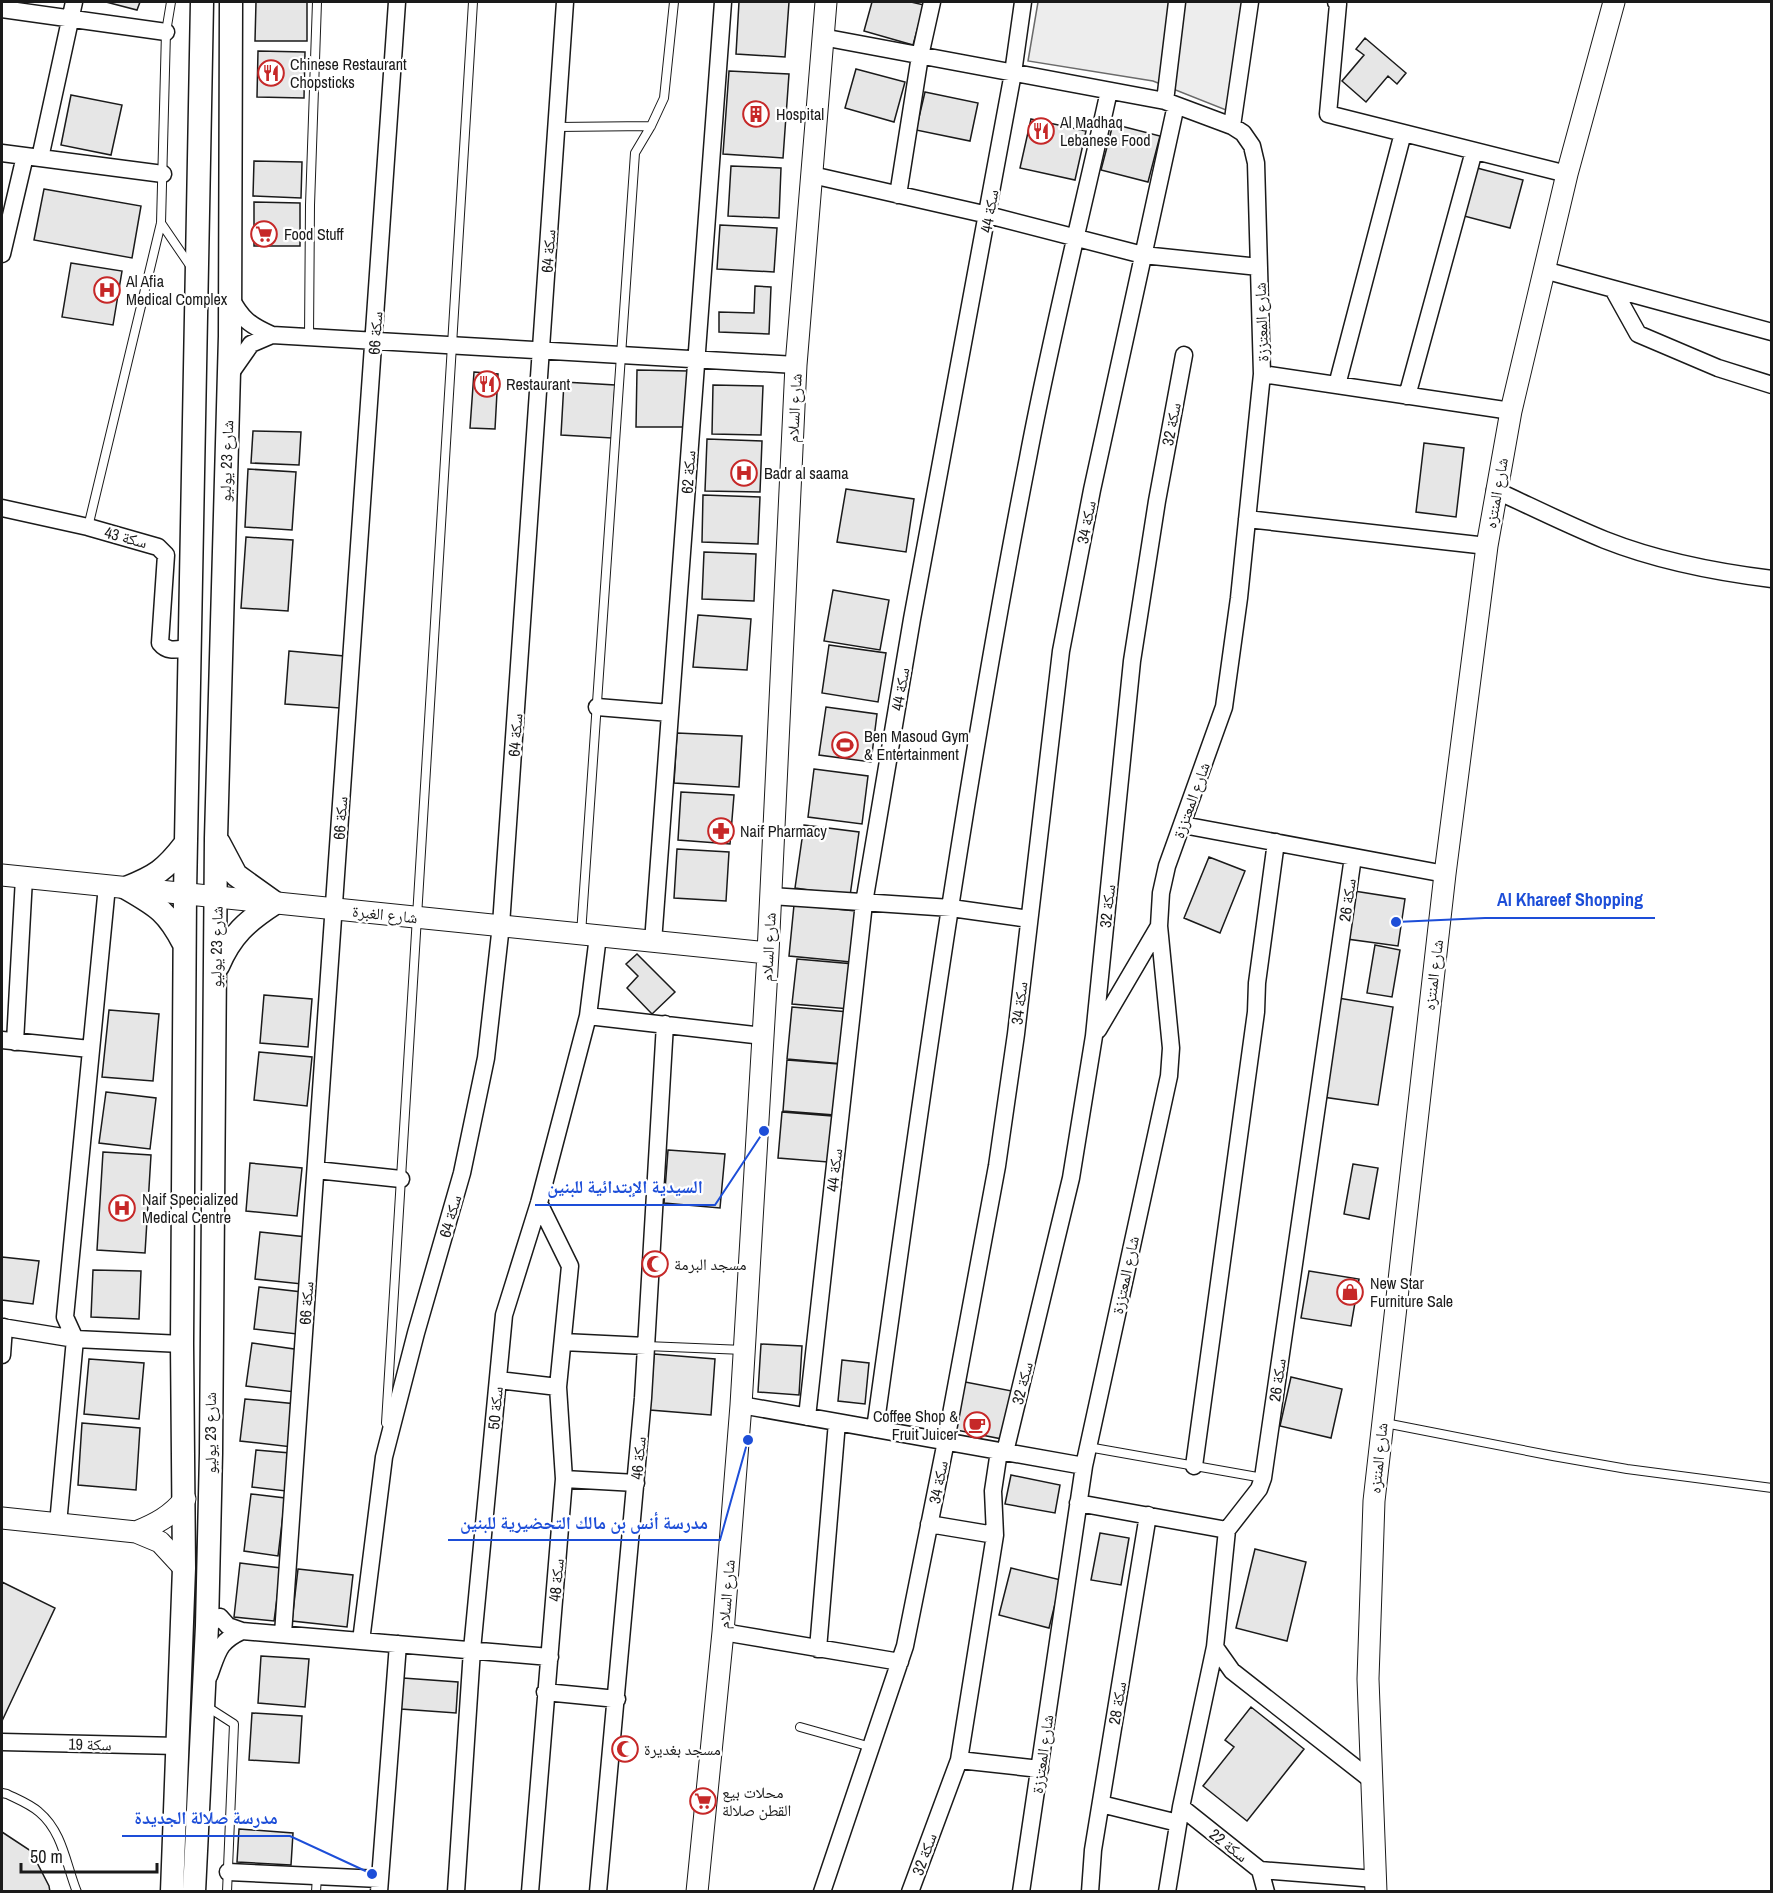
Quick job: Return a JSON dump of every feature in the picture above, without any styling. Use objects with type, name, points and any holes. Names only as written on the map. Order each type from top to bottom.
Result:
[{"type":"main road","name":"شارع 23 يوليو","points":[[172,1892],[184,1568],[182,1344],[184,893],[202,2]]},
{"type":"main road","name":"شارع 23 يوليو","points":[[194,1892],[207,1626],[211,1453],[216,838],[230,297],[231,2]]},
{"type":"main road","points":[[216,838],[236,875],[274,903],[239,930],[226,948],[216,970]]},
{"type":"main road","points":[[117,887],[152,877],[169,865],[185,844]]},
{"type":"main road","points":[[117,887],[154,904],[172,921],[185,945]]},
{"type":"street","points":[[2,254],[33,157],[74,2]]},
{"type":"street","name":"سكة 66","points":[[283,1634],[397,2]]},
{"type":"street","name":"سكة 64","points":[[361,1641],[384,1457],[416,1333],[462,1173],[486,1058],[501,925],[565,2]]},
{"type":"street","name":"سكة 62","points":[[653,942],[723,2]]},
{"type":"street","name":"شارع السلام","points":[[697,1892],[723,1632],[741,1406],[768,953],[796,365],[826,2]]},
{"type":"street","points":[[898,195],[920,56],[932,2]]},
{"type":"street","name":"سكة 44","points":[[807,1417],[864,903],[912,619],[988,215],[1023,2]]},
{"type":"street","name":"سكة 34","points":[[822,1892],[905,1646],[946,1441],[997,1166],[1016,1034],[1060,651],[1143,255],[1170,103],[1177,2]]},
{"type":"street","points":[[1232,126],[1250,2]]},
{"type":"street","points":[[1336,2],[1338,4],[1328,114],[1567,174]]},
{"type":"street","name":"شارع المنتزه","points":[[1376,1885],[1370,1779],[1368,1655],[1374,1501],[1445,874],[1487,546],[1510,411],[1567,174],[1614,2]]},
{"type":"street","points":[[2,9],[166,32]]},
{"type":"street","name":"شارع المعتززة","points":[[822,38],[1170,103],[1232,126],[1243,134],[1252,146],[1256,163],[1262,374],[1224,707],[1167,866],[1161,893],[1158,926],[1171,1048],[1169,1076],[1084,1466],[1021,1892]]},
{"type":"street","points":[[875,1429],[910,1173],[986,685],[1028,455],[1109,91]]},
{"type":"street","points":[[1337,385],[1403,133]]},
{"type":"street","points":[[1407,396],[1474,151]]},
{"type":"street","points":[[2,153],[163,174]]},
{"type":"street","points":[[812,175],[988,215],[1143,255],[1259,267]]},
{"type":"street","points":[[1544,270],[1772,332]]},
{"type":"street","points":[[1613,289],[1638,333],[1718,369],[1772,385]]},
{"type":"street","points":[[230,297],[240,316],[252,327],[272,335],[796,365]]},
{"type":"street","points":[[228,376],[251,344],[272,335]]},
{"type":"street","name":"سكة 32","points":[[910,1892],[959,1760],[995,1535],[993,1491],[1071,1178],[1094,1036],[1132,661],[1156,501],[1184,355]]},
{"type":"street","points":[[1262,374],[1510,411]]},
{"type":"street","points":[[1496,490],[1605,540],[1644,553],[1719,572],[1772,579]]},
{"type":"street","name":"سكة 43","points":[[2,508],[88,527],[152,544],[162,549],[166,555],[160,643],[164,648],[170,650],[189,648]]},
{"type":"street","points":[[1247,519],[1487,546]]},
{"type":"street","points":[[597,707],[670,713]]},
{"type":"street","points":[[1182,825],[1445,874]]},
{"type":"street","points":[[1194,1466],[1256,1012],[1257,983],[1276,843]]},
{"type":"street","name":"سكة 26","points":[[1227,1530],[1259,1489],[1263,1478],[1353,857]]},
{"type":"street","name":"شارع الغبرة","points":[[2,875],[768,953]]},
{"type":"street","points":[[24,878],[8,1041],[90,1049]]},
{"type":"street","points":[[58,1524],[75,1340],[65,1317],[90,1049],[117,887]]},
{"type":"street","points":[[771,896],[951,908],[1029,919]]},
{"type":"street","points":[[1094,1036],[1158,926]]},
{"type":"street","name":"سكة 50","points":[[456,1892],[472,1650],[504,1315],[539,1203],[588,1016],[590,935]]},
{"type":"street","points":[[588,1016],[763,1036]]},
{"type":"street","name":"سكة 46","points":[[598,1892],[636,1483],[664,1024]]},
{"type":"street","points":[[316,1170],[401,1179]]},
{"type":"street","name":"سكة 48","points":[[530,1892],[564,1479],[558,1387],[570,1266],[539,1203]]},
{"type":"street","points":[[2,1355],[3,1327],[75,1340],[182,1344]]},
{"type":"street","points":[[563,1342],[646,1346]]},
{"type":"street","points":[[498,1380],[558,1387]]},
{"type":"street","points":[[741,1406],[1084,1466]]},
{"type":"street","points":[[818,1649],[837,1422]]},
{"type":"street","points":[[564,1479],[636,1483]]},
{"type":"street","points":[[136,1533],[162,1521],[176,1510],[185,1498]]},
{"type":"street","points":[[1078,1503],[1227,1530],[1215,1647],[1179,1815],[1167,1892]]},
{"type":"street","name":"سكة 28","points":[[1090,1892],[1093,1850],[1148,1515]]},
{"type":"street","points":[[2,1518],[136,1533],[160,1542],[184,1568]]},
{"type":"street","points":[[929,1524],[995,1535]]},
{"type":"street","points":[[207,1626],[220,1617],[228,1626],[242,1631],[550,1657]]},
{"type":"street","points":[[204,1696],[221,1646],[229,1637],[242,1631]]},
{"type":"street","points":[[723,1632],[900,1662]]},
{"type":"street","points":[[228,1872],[317,1884],[380,1885],[398,1644]]},
{"type":"street","points":[[1215,1647],[1232,1671],[1370,1779]]},
{"type":"street","points":[[545,1692],[617,1699]]},
{"type":"street","name":"سكة 19","points":[[2,1742],[178,1746]]},
{"type":"street","points":[[959,1760],[1040,1769]]},
{"type":"street","points":[[1101,1804],[1179,1815]]},
{"type":"street","name":"سكة 22","points":[[1179,1815],[1260,1870],[1266,1892]]},
{"type":"street","points":[[1260,1870],[1376,1885]]},
{"type":"lane","points":[[88,527],[161,223],[166,32],[171,2]]},
{"type":"lane","points":[[309,337],[310,205],[317,2]]},
{"type":"lane","points":[[384,1457],[473,2]]},
{"type":"lane","points":[[590,935],[597,707],[635,153],[651,126],[663,98],[674,2]]},
{"type":"lane","points":[[557,127],[651,126]]},
{"type":"lane","points":[[161,223],[196,274]]},
{"type":"lane","points":[[646,1346],[744,1350]]},
{"type":"lane","points":[[1382,1422],[1564,1458],[1772,1488]]},
{"type":"lane","points":[[1088,1446],[1263,1478]]},
{"type":"lane","points":[[204,1696],[234,1724],[227,1892]]},
{"type":"lane","points":[[800,1727],[871,1746]]},
{"type":"lane","points":[[2,1793],[39,1812],[50,1825],[64,1851],[77,1892]]},
{"type":"shaded area","points":[[1038,2],[1243,2],[1226,110],[1153,81],[1028,61]]},
{"type":"building","points":[[106,2],[140,2],[137,10]]},
{"type":"building","points":[[256,2],[307,2],[307,41],[255,41]]},
{"type":"building","points":[[739,2],[789,2],[785,57],[736,54]]},
{"type":"building","points":[[872,2],[911,2],[924,5],[913,45],[864,31]]},
{"type":"building","points":[[1365,38],[1406,73],[1397,84],[1388,76],[1366,102],[1342,81],[1364,55],[1356,49]]},
{"type":"building","points":[[258,51],[305,52],[304,98],[257,97]]},
{"type":"building","points":[[856,69],[905,82],[894,122],[845,108]]},
{"type":"building","name":"Hospital","points":[[729,71],[789,74],[783,158],[723,154]]},
{"type":"building","points":[[925,92],[978,103],[970,141],[916,130]]},
{"type":"building","points":[[71,95],[122,105],[111,155],[61,145]]},
{"type":"building","points":[[1031,119],[1086,131],[1075,180],[1020,168]]},
{"type":"building","points":[[1113,124],[1160,136],[1148,182],[1101,170]]},
{"type":"building","points":[[254,161],[302,162],[301,198],[253,196]]},
{"type":"building","points":[[731,166],[781,168],[779,218],[728,216]]},
{"type":"building","points":[[1477,168],[1523,180],[1510,228],[1464,216]]},
{"type":"building","points":[[44,189],[141,206],[132,258],[34,240]]},
{"type":"building","points":[[254,202],[300,203],[300,246],[254,246]]},
{"type":"building","points":[[720,225],[777,228],[774,272],[717,269]]},
{"type":"building","points":[[71,263],[122,271],[113,325],[62,317]]},
{"type":"building","points":[[755,286],[771,287],[769,334],[719,332],[719,312],[754,313]]},
{"type":"building","points":[[637,370],[689,371],[688,427],[636,427]]},
{"type":"building","points":[[474,372],[498,374],[495,429],[470,428]]},
{"type":"building","points":[[564,382],[615,385],[612,438],[561,435]]},
{"type":"building","points":[[713,385],[763,386],[761,435],[712,434]]},
{"type":"building","points":[[253,431],[301,432],[299,465],[251,463]]},
{"type":"building","points":[[707,439],[762,441],[760,492],[705,491]]},
{"type":"building","points":[[1424,443],[1464,448],[1456,517],[1416,512]]},
{"type":"building","points":[[248,469],[296,472],[292,530],[245,527]]},
{"type":"building","points":[[846,489],[914,499],[906,552],[837,542]]},
{"type":"building","points":[[703,495],[760,497],[758,544],[702,542]]},
{"type":"building","points":[[246,537],[293,540],[288,611],[241,608]]},
{"type":"building","points":[[704,552],[756,554],[754,601],[702,599]]},
{"type":"building","points":[[833,590],[889,600],[880,650],[824,641]]},
{"type":"building","points":[[698,615],[751,619],[747,670],[693,667]]},
{"type":"building","points":[[829,645],[886,653],[878,702],[822,693]]},
{"type":"building","points":[[289,651],[344,656],[340,708],[285,704]]},
{"type":"building","points":[[826,707],[877,714],[871,762],[819,755]]},
{"type":"building","points":[[677,733],[742,736],[739,787],[674,783]]},
{"type":"building","points":[[814,769],[868,776],[862,824],[808,817]]},
{"type":"building","points":[[681,792],[734,795],[730,844],[678,840]]},
{"type":"building","points":[[804,825],[859,832],[850,896],[795,888]]},
{"type":"building","points":[[677,849],[729,852],[726,901],[674,898]]},
{"type":"building","points":[[1209,857],[1245,871],[1220,933],[1184,918]]},
{"type":"building","points":[[1354,891],[1405,899],[1398,946],[1347,939]]},
{"type":"building","points":[[794,905],[856,911],[851,962],[789,956]]},
{"type":"building","points":[[1375,945],[1400,950],[1392,997],[1367,993]]},
{"type":"building","points":[[637,954],[675,992],[652,1014],[627,988],[638,976],[626,964]]},
{"type":"building","points":[[797,959],[854,964],[850,1009],[792,1004]]},
{"type":"building","points":[[264,995],[312,999],[308,1047],[260,1043]]},
{"type":"building","points":[[1338,998],[1393,1007],[1378,1105],[1323,1097]]},
{"type":"building","points":[[792,1007],[849,1012],[844,1064],[787,1059]]},
{"type":"building","points":[[109,1010],[159,1014],[153,1081],[102,1077]]},
{"type":"building","points":[[259,1052],[312,1057],[307,1106],[254,1100]]},
{"type":"building","points":[[787,1060],[839,1064],[835,1115],[783,1111]]},
{"type":"building","points":[[106,1092],[156,1098],[150,1149],[99,1143]]},
{"type":"building","points":[[782,1112],[832,1116],[828,1162],[778,1158]]},
{"type":"building","points":[[668,1150],[725,1154],[720,1208],[664,1203]]},
{"type":"building","points":[[103,1152],[151,1155],[145,1253],[97,1250]]},
{"type":"building","points":[[250,1163],[302,1168],[297,1216],[246,1211]]},
{"type":"building","points":[[1353,1164],[1378,1168],[1369,1219],[1344,1214]]},
{"type":"building","points":[[260,1232],[307,1237],[302,1284],[255,1279]]},
{"type":"building","points":[[2,1257],[39,1261],[33,1304],[2,1300]]},
{"type":"building","points":[[93,1270],[141,1271],[139,1319],[91,1317]]},
{"type":"building","points":[[1309,1271],[1359,1279],[1351,1326],[1301,1318]]},
{"type":"building","points":[[259,1287],[302,1292],[297,1334],[254,1329]]},
{"type":"building","points":[[252,1343],[301,1350],[295,1392],[246,1386]]},
{"type":"building","points":[[761,1344],[802,1346],[799,1395],[758,1392]]},
{"type":"building","points":[[654,1354],[715,1359],[711,1415],[650,1410]]},
{"type":"building","points":[[89,1359],[144,1363],[139,1419],[84,1414]]},
{"type":"building","points":[[842,1360],[869,1363],[865,1404],[838,1401]]},
{"type":"building","points":[[1291,1377],[1342,1389],[1331,1438],[1280,1426]]},
{"type":"building","points":[[960,1381],[1012,1391],[1002,1439],[951,1429]]},
{"type":"building","points":[[245,1399],[297,1404],[292,1447],[240,1441]]},
{"type":"building","points":[[82,1423],[140,1428],[136,1490],[78,1485]]},
{"type":"building","points":[[256,1450],[290,1453],[286,1491],[252,1487]]},
{"type":"building","points":[[1011,1475],[1060,1485],[1055,1513],[1005,1504]]},
{"type":"building","points":[[251,1494],[285,1498],[278,1556],[244,1551]]},
{"type":"building","points":[[1100,1533],[1129,1538],[1121,1585],[1091,1580]]},
{"type":"building","points":[[1255,1549],[1306,1562],[1287,1641],[1236,1628]]},
{"type":"building","points":[[240,1563],[281,1568],[274,1621],[234,1617]]},
{"type":"building","points":[[1011,1568],[1061,1580],[1049,1628],[999,1615]]},
{"type":"building","points":[[298,1569],[353,1575],[347,1627],[292,1621]]},
{"type":"building","points":[[2,1582],[55,1608],[2,1721]]},
{"type":"building","points":[[261,1656],[309,1659],[305,1707],[258,1703]]},
{"type":"building","points":[[403,1678],[458,1682],[456,1713],[401,1709]]},
{"type":"building","points":[[1251,1707],[1304,1749],[1247,1821],[1203,1786],[1234,1747],[1225,1740]]},
{"type":"building","points":[[252,1713],[302,1716],[299,1763],[249,1760]]},
{"type":"building","points":[[239,1829],[293,1833],[291,1865],[237,1862]]},
{"type":"building","points":[[2,1832],[31,1851],[50,1892],[2,1892]]},
{"type":"place","name":"Chinese Restaurant Chopsticks","points":[[271,73]]},
{"type":"place","name":"Hospital","points":[[756,114]]},
{"type":"place","name":"Al Madhaq Lebanese Food","points":[[1041,131]]},
{"type":"place","name":"Food Stuff","points":[[264,234]]},
{"type":"place","name":"Al Afia Medical Complex","points":[[107,290]]},
{"type":"place","name":"Restaurant","points":[[487,384]]},
{"type":"place","name":"Badr al saama","points":[[744,473]]},
{"type":"place","name":"Ben Masoud Gym & Entertainment","points":[[845,745]]},
{"type":"place","name":"Naif Pharmacy","points":[[721,831]]},
{"type":"place","name":"Al Khareef Shopping","points":[[1396,922]]},
{"type":"place","name":"السيدية الإبتدائية للبنين","points":[[764,1131]]},
{"type":"place","name":"Naif Specialized Medical Centre","points":[[122,1208]]},
{"type":"place","name":"مسجد البرمة","points":[[655,1264]]},
{"type":"place","name":"New Star Furniture Sale","points":[[1350,1292]]},
{"type":"place","name":"Coffee Shop & Fruit Juicer","points":[[977,1425]]},
{"type":"place","name":"مدرسة أنس بن مالك التحضيرية للبنين","points":[[748,1440]]},
{"type":"place","name":"مسجد بغديرة","points":[[625,1749]]},
{"type":"place","name":"محلات بيع القطن صلالة","points":[[703,1801]]},
{"type":"place","name":"مدرسة صلالة الجديدة","points":[[372,1874]]}]
